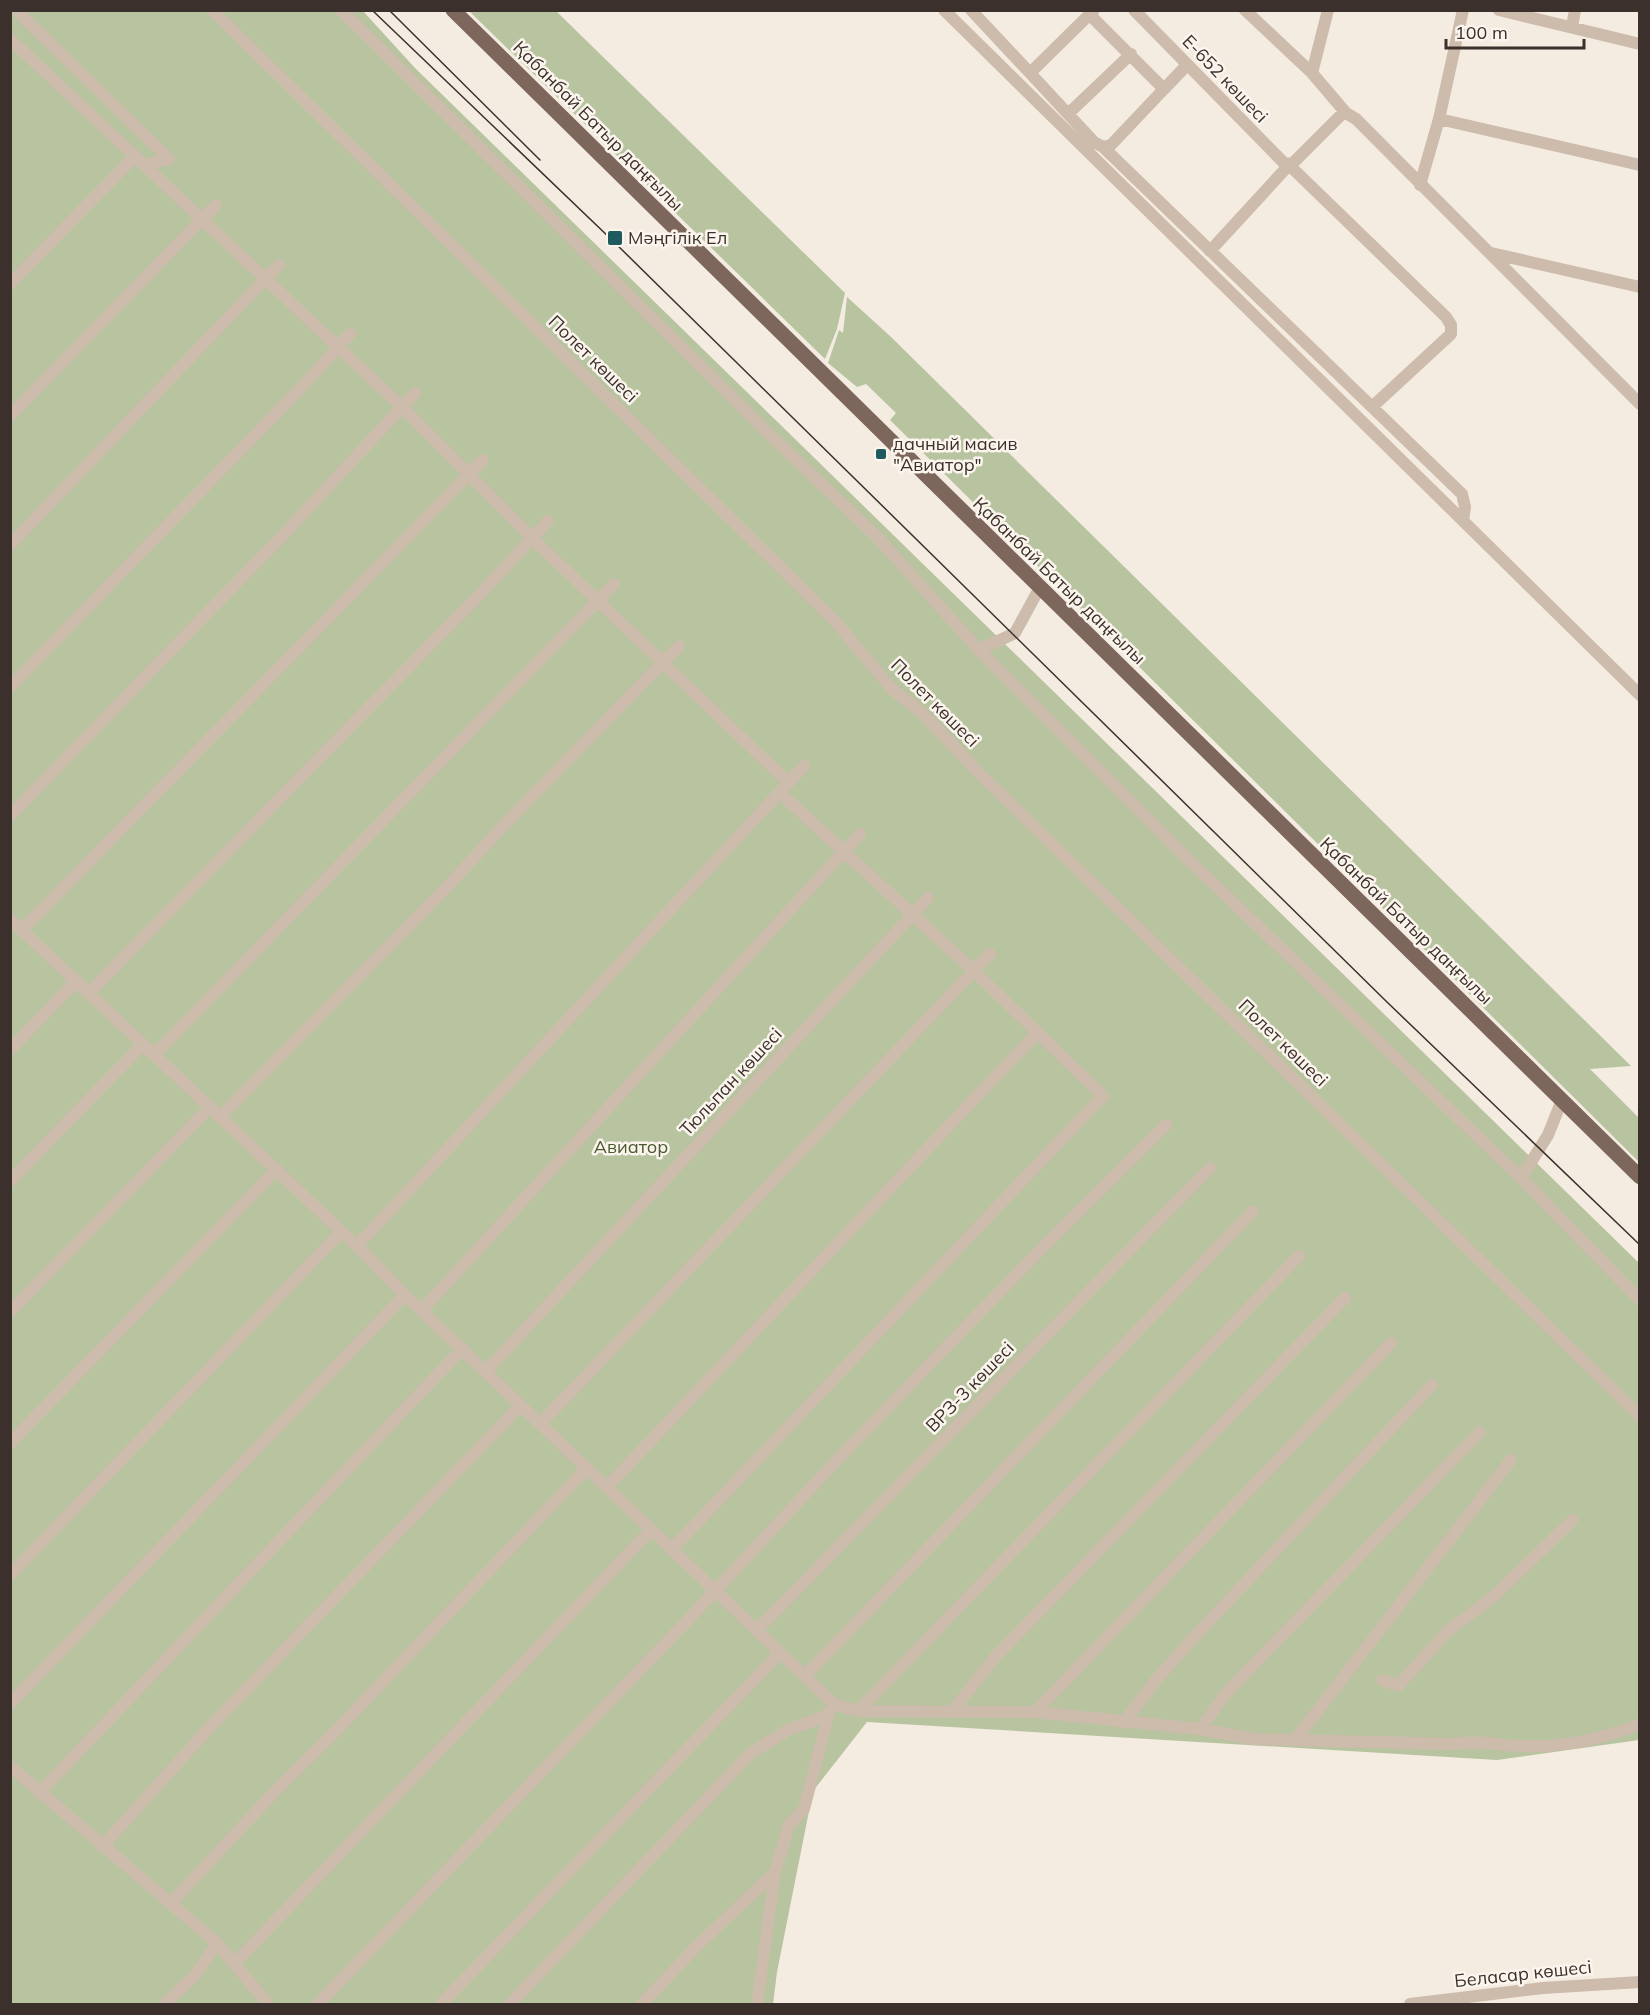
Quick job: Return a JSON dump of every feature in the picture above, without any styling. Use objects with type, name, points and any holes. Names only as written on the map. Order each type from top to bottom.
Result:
[{"type":"main road","name":"Қабанбай Батыр даңғылы","points":[[453,10],[1640,1177]]},
{"type":"street","points":[[16,10],[169,159],[145,165]]},
{"type":"street","name":"Полет көшесі","points":[[212,10],[835,621],[891,687],[922,713],[980,774],[1640,1416]]},
{"type":"street","points":[[341,10],[766,431],[877,537],[979,650],[1192,863],[1521,1179],[1640,1300]]},
{"type":"street","points":[[944,10],[1640,695]]},
{"type":"street","points":[[971,10],[1095,142],[1103,147],[1462,494],[1466,507],[1463,521]]},
{"type":"street","name":"Е-652 көшесі","points":[[1134,10],[1279,161],[1291,164],[1446,317],[1451,325],[1451,334],[1372,407]]},
{"type":"street","points":[[1245,10],[1312,73],[1346,113],[1356,119],[1640,404]]},
{"type":"street","points":[[1312,73],[1328,10]]},
{"type":"street","points":[[1420,185],[1463,10]]},
{"type":"street","points":[[1499,10],[1640,44]]},
{"type":"street","points":[[1572,27],[1575,10]]},
{"type":"street","points":[[1029,73],[1092,13],[1164,89]]},
{"type":"street","points":[[10,39],[403,408],[532,538],[600,600],[663,664],[789,783]]},
{"type":"street","points":[[1069,113],[1131,54]]},
{"type":"street","points":[[1103,147],[1111,145],[1187,65]]},
{"type":"street","points":[[1210,251],[1291,164],[1346,113]]},
{"type":"street","points":[[1438,119],[1640,165]]},
{"type":"street","points":[[10,284],[135,156]]},
{"type":"street","points":[[10,416],[216,205]]},
{"type":"street","points":[[1489,253],[1640,287]]},
{"type":"street","points":[[10,545],[279,265]]},
{"type":"street","points":[[10,687],[297,392],[350,334]]},
{"type":"street","points":[[10,816],[415,393]]},
{"type":"street","points":[[23,929],[483,459]]},
{"type":"street","points":[[90,992],[548,521]]},
{"type":"street","points":[[155,1054],[614,584]]},
{"type":"street","points":[[979,650],[1015,633],[1040,589]]},
{"type":"street","points":[[221,1116],[679,646]]},
{"type":"street","points":[[357,1246],[804,766]]},
{"type":"street","points":[[671,1550],[1103,1096],[974,971],[843,854],[780,793]]},
{"type":"street","points":[[422,1310],[860,834]]},
{"type":"street","name":"Тюльпан көшесі","points":[[487,1370],[583,1264],[928,898]]},
{"type":"street","points":[[11,921],[23,929],[277,1169],[405,1296],[487,1370],[778,1654],[834,1704],[858,1711],[954,1709],[1035,1712],[1123,1723],[1200,1729],[1254,1739],[1454,1744],[1473,1741],[1521,1746],[1574,1743],[1617,1733],[1640,1724]]},
{"type":"street","points":[[541,1424],[990,954]]},
{"type":"street","points":[[10,1050],[77,980]]},
{"type":"street","points":[[607,1487],[1037,1033]]},
{"type":"street","points":[[10,1181],[143,1044]]},
{"type":"street","points":[[1521,1179],[1548,1135],[1562,1100]]},
{"type":"street","points":[[10,1312],[210,1107]]},
{"type":"street","points":[[318,2004],[1048,1242],[1166,1125]]},
{"type":"street","name":"ВРЗ-3 көшесі","points":[[756,1631],[1210,1168]]},
{"type":"street","points":[[10,1443],[277,1169]]},
{"type":"street","points":[[805,1676],[1253,1211]]},
{"type":"street","points":[[10,1575],[341,1232]]},
{"type":"street","points":[[858,1711],[1299,1256]]},
{"type":"street","points":[[10,1704],[405,1296]]},
{"type":"street","points":[[954,1709],[996,1656],[1345,1298]]},
{"type":"street","points":[[1035,1712],[1391,1343]]},
{"type":"street","points":[[39,1793],[463,1348]]},
{"type":"street","points":[[1123,1723],[1157,1679],[1196,1635],[1432,1385]]},
{"type":"street","points":[[102,1847],[210,1728],[521,1405]]},
{"type":"street","points":[[1200,1729],[1227,1692],[1480,1432]]},
{"type":"street","points":[[1295,1740],[1511,1460]]},
{"type":"street","points":[[172,1902],[586,1469]]},
{"type":"street","points":[[1382,1680],[1398,1686],[1449,1630],[1493,1597],[1573,1520]]},
{"type":"street","points":[[234,1964],[651,1530]]},
{"type":"street","points":[[441,2004],[778,1654]]},
{"type":"street","points":[[757,2004],[775,1872],[789,1825],[804,1809],[826,1716],[834,1704]]},
{"type":"street","points":[[510,2004],[751,1753],[788,1730],[826,1716]]},
{"type":"street","points":[[10,1766],[102,1847],[172,1902],[217,1943],[268,2004]]},
{"type":"street","points":[[642,2004],[695,1948],[775,1872]]},
{"type":"street","points":[[165,2004],[196,1974],[217,1943]]},
{"type":"street","name":"Беласар көшесі","points":[[1410,2004],[1544,1988],[1640,1982]]},
{"type":"green space","name":"Авиатор","points":[[11,11],[363,11],[415,68],[1639,1263],[1639,1740],[1497,1760],[867,1722],[813,1791],[777,1972],[773,2004],[11,2004]]},
{"type":"green space","points":[[469,11],[556,11],[845,293],[837,329],[825,359]]},
{"type":"green space","points":[[847,297],[890,336],[1631,1066],[1590,1069],[1639,1118],[1639,1162],[890,420],[896,413],[866,384],[857,387],[828,363],[839,330],[843,333]]},
{"type":"tram line","points":[[372,10],[613,241],[1388,1003],[1640,1245]]},
{"type":"tram line","points":[[389,10],[540,160]]},
{"type":"place","name":"Мәңгілік Ел","points":[[615,238]]},
{"type":"place","name":"дачный масив \"Авиатор\"","points":[[881,454]]}]
